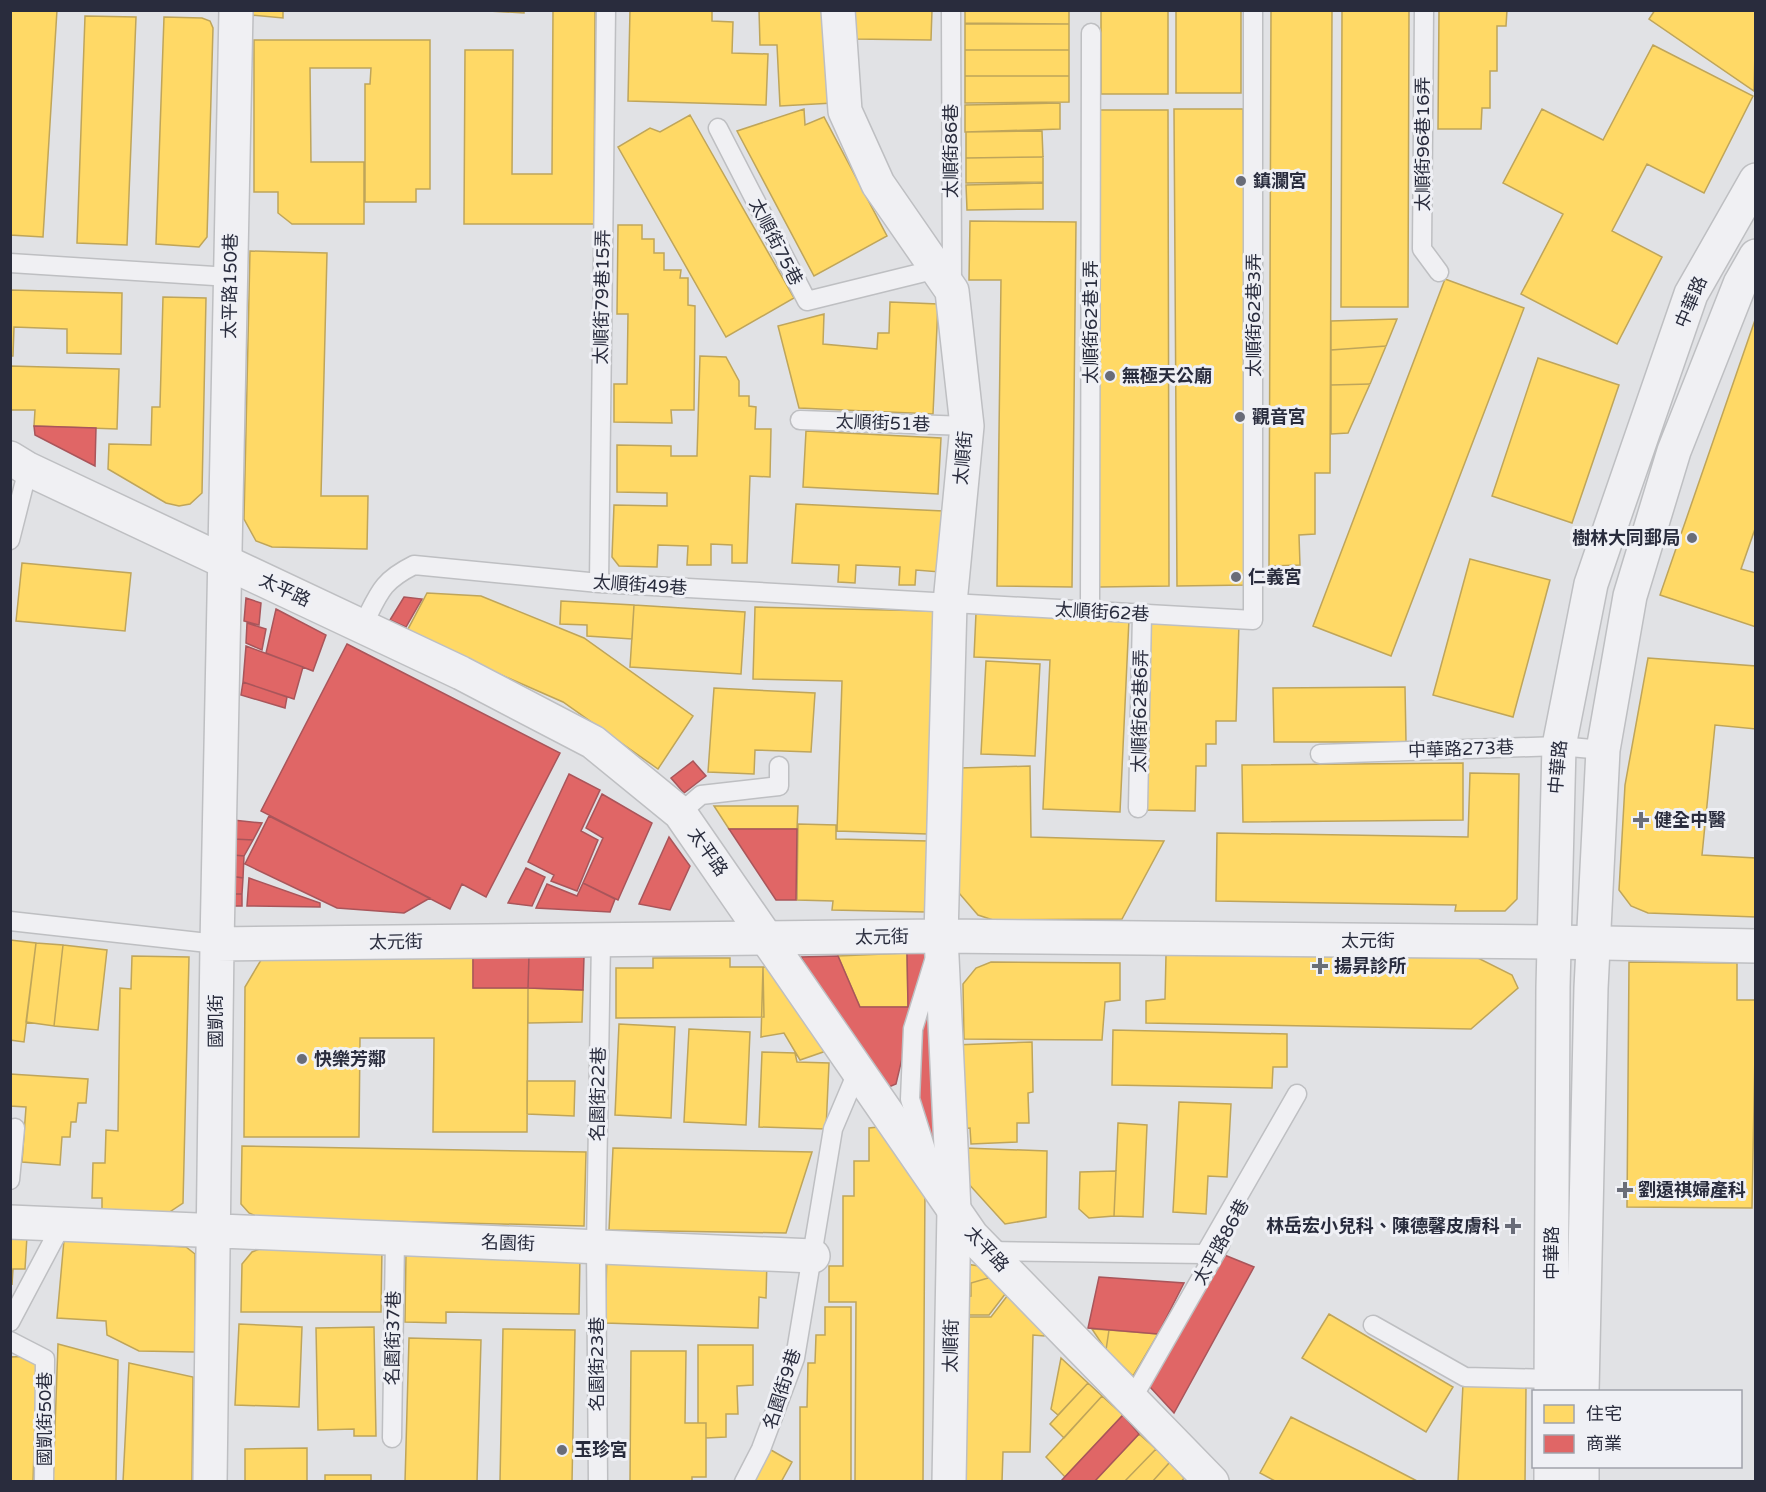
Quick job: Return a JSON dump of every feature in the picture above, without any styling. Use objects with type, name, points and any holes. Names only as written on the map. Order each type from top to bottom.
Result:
[{"type":"street","name":"太平路150巷","points":[[225,561],[236,10]]},
{"type":"street","name":"太順街","points":[[838,10],[845,111],[878,184],[944,280],[966,426],[950,603],[941,936],[949,1482]]},
{"type":"street","name":"中華路","points":[[1551,1385],[1553,942],[1559,746],[1591,584],[1621,494],[1691,294],[1755,180]]},
{"type":"street","name":"中華路","points":[[1582,1390],[1593,942],[1603,750],[1630,596],[1671,462],[1740,284],[1755,256]]},
{"type":"street","name":"太平路","points":[[19,463],[461,673],[593,742],[680,813],[972,1236],[1212,1482]]},
{"type":"street","name":"國凱街","points":[[210,1482],[225,561]]},
{"type":"street","name":"太元街","points":[[217,944],[941,936],[1593,942],[1755,946]]},
{"type":"street","name":"名園街","points":[[10,1221],[813,1256]]},
{"type":"lane","name":"太順街79巷15弄","points":[[599,583],[606,10]]},
{"type":"lane","name":"太順街86巷","points":[[944,280],[951,10]]},
{"type":"lane","name":"太順街62巷3弄","points":[[1253,10],[1253,620]]},
{"type":"lane","name":"太順街96巷16弄","points":[[1424,10],[1422,249],[1440,272]]},
{"type":"lane","name":"太順街62巷1弄","points":[[1090,611],[1091,33]]},
{"type":"lane","name":"太順街75巷","points":[[718,128],[807,301],[944,280]]},
{"type":"lane","points":[[10,262],[230,277]]},
{"type":"lane","name":"太順街51巷","points":[[800,420],[966,426]]},
{"type":"lane","points":[[10,540],[19,463]]},
{"type":"lane","name":"太順街49巷","points":[[362,627],[382,589],[392,576],[414,565],[599,583],[950,603]]},
{"type":"lane","name":"太順街62巷","points":[[950,603],[1253,620]]},
{"type":"lane","name":"太順街62巷6弄","points":[[1138,808],[1142,614]]},
{"type":"lane","name":"中華路273巷","points":[[1320,754],[1559,746],[1603,750]]},
{"type":"lane","points":[[680,813],[701,795],[779,786],[778,766]]},
{"type":"lane","name":"太元街","points":[[10,921],[217,944]]},
{"type":"lane","name":"名園街22巷","points":[[596,1247],[601,940]]},
{"type":"lane","points":[[813,1256],[833,1129],[858,1070]]},
{"type":"lane","name":"太平路86巷","points":[[988,1251],[1205,1254],[1303,1089],[1132,1399]]},
{"type":"lane","points":[[10,1180],[15,1128]]},
{"type":"lane","points":[[10,1322],[62,1224]]},
{"type":"lane","name":"名園街37巷","points":[[392,1438],[395,1238]]},
{"type":"lane","name":"名園街23巷","points":[[596,1247],[598,1482]]},
{"type":"lane","name":"名園街9巷","points":[[744,1482],[761,1449],[795,1358],[813,1256]]},
{"type":"lane","points":[[1373,1325],[1465,1377],[1551,1385]]},
{"type":"lane","name":"國凱街50巷","points":[[10,1341],[45,1359],[44,1482]]},
{"type":"building: 住宅","points":[[10,10],[57,10],[43,237],[10,235]]},
{"type":"building: 住宅","points":[[250,10],[283,10],[283,18],[250,15]]},
{"type":"building: 住宅","points":[[471,10],[524,10],[524,13]]},
{"type":"building: 住宅","points":[[553,10],[595,10],[594,224],[464,224],[465,50],[513,50],[512,174],[552,174]]},
{"type":"building: 住宅","points":[[630,10],[712,10],[712,21],[733,22],[732,53],[768,54],[766,105],[628,101]]},
{"type":"building: 住宅","points":[[759,10],[828,10],[833,103],[780,106],[777,45],[760,45]]},
{"type":"building: 住宅","points":[[854,10],[932,10],[931,40],[853,39]]},
{"type":"building: 住宅","points":[[965,10],[1069,10],[1069,24],[965,23]]},
{"type":"building: 住宅","points":[[1101,10],[1168,10],[1168,94],[1101,94]]},
{"type":"building: 住宅","points":[[1176,10],[1241,10],[1241,93],[1176,93]]},
{"type":"building: 住宅","points":[[1271,10],[1332,10],[1330,473],[1315,473],[1315,534],[1299,535],[1300,565],[1269,566]]},
{"type":"building: 住宅","points":[[1342,10],[1409,10],[1408,307],[1341,307]]},
{"type":"building: 住宅","points":[[1439,10],[1507,10],[1506,26],[1497,26],[1497,71],[1490,71],[1490,108],[1482,108],[1481,129],[1438,129]]},
{"type":"building: 住宅","points":[[1655,10],[1756,10],[1754,91],[1649,19]]},
{"type":"building: 住宅","points":[[85,16],[136,17],[127,245],[77,243]]},
{"type":"building: 住宅","points":[[164,17],[202,18],[210,21],[213,28],[207,237],[199,247],[156,244]]},
{"type":"building: 住宅","points":[[965,24],[1069,24],[1069,50],[965,50]]},
{"type":"building: 住宅","points":[[254,40],[430,40],[430,189],[416,189],[416,202],[365,202],[365,84],[370,84],[371,68],[310,68],[311,162],[364,162],[364,224],[292,224],[278,213],[278,192],[254,192]]},
{"type":"building: 住宅","points":[[1653,45],[1753,96],[1704,193],[1647,164],[1612,231],[1662,257],[1617,344],[1521,294],[1563,214],[1503,183],[1542,109],[1603,140]]},
{"type":"building: 住宅","points":[[965,50],[1069,50],[1069,76],[965,76]]},
{"type":"building: 住宅","points":[[965,76],[1069,76],[1069,102],[965,103]]},
{"type":"building: 住宅","points":[[1060,103],[1060,129],[965,132],[965,105]]},
{"type":"building: 住宅","points":[[804,109],[805,125],[824,117],[887,236],[814,276],[737,131]]},
{"type":"building: 住宅","points":[[1174,109],[1243,109],[1247,585],[1177,586]]},
{"type":"building: 住宅","points":[[1098,110],[1168,110],[1169,586],[1099,587]]},
{"type":"building: 住宅","points":[[690,115],[794,298],[726,337],[618,147],[650,128],[660,132]]},
{"type":"building: 住宅","points":[[1042,131],[1043,157],[966,158],[966,132]]},
{"type":"building: 住宅","points":[[1043,157],[1043,182],[966,183],[966,158]]},
{"type":"building: 住宅","points":[[1043,183],[1043,209],[967,210],[966,185]]},
{"type":"building: 住宅","points":[[970,221],[1076,222],[1072,587],[997,586],[1001,280],[969,280]]},
{"type":"building: 住宅","points":[[618,225],[642,225],[642,239],[654,239],[654,253],[664,253],[664,270],[681,270],[680,278],[688,278],[688,305],[695,306],[694,410],[671,410],[672,423],[614,422],[614,384],[627,384],[628,314],[617,314]]},
{"type":"building: 住宅","points":[[250,251],[327,253],[321,496],[368,496],[367,549],[272,547],[256,541],[244,519]]},
{"type":"building: 住宅","points":[[1445,279],[1524,308],[1391,656],[1313,626]]},
{"type":"building: 住宅","points":[[10,290],[122,293],[121,354],[67,353],[67,329],[14,327],[13,356],[10,356]]},
{"type":"building: 住宅","points":[[163,297],[206,298],[202,493],[190,504],[179,506],[166,503],[108,469],[109,444],[151,445],[152,407],[160,407]]},
{"type":"building: 住宅","points":[[890,302],[938,304],[933,414],[799,408],[778,326],[824,314],[823,344],[877,349],[878,333],[889,333]]},
{"type":"building: 住宅","points":[[1756,317],[1756,526],[1741,569],[1756,573],[1756,627],[1660,595]]},
{"type":"building: 住宅","points":[[1397,319],[1386,346],[1331,350],[1331,321]]},
{"type":"building: 住宅","points":[[1386,346],[1370,384],[1331,385],[1331,350]]},
{"type":"building: 住宅","points":[[700,356],[726,357],[739,381],[739,396],[749,396],[749,406],[756,407],[755,429],[771,429],[770,477],[750,476],[747,563],[732,563],[732,545],[711,544],[711,565],[687,565],[688,546],[658,545],[657,567],[619,566],[612,557],[614,505],[667,506],[667,493],[617,492],[617,445],[671,446],[671,456],[697,456]]},
{"type":"building: 住宅","points":[[1538,358],[1619,385],[1572,523],[1492,496]]},
{"type":"building: 住宅","points":[[10,366],[119,369],[117,429],[34,426],[35,410],[10,410]]},
{"type":"building: 住宅","points":[[1370,384],[1348,433],[1331,434],[1331,385]]},
{"type":"building: 住宅","points":[[806,431],[941,438],[938,494],[803,487]]},
{"type":"building: 住宅","points":[[796,504],[943,511],[940,572],[916,570],[915,585],[899,585],[900,567],[856,565],[855,583],[838,582],[839,565],[792,563]]},
{"type":"building: 住宅","points":[[1470,559],[1550,580],[1513,717],[1433,695]]},
{"type":"building: 住宅","points":[[22,563],[131,573],[125,631],[16,621]]},
{"type":"building: 住宅","points":[[1270,568],[1285,568],[1285,584],[1269,584]]},
{"type":"building: 住宅","points":[[427,593],[481,596],[584,638],[693,716],[658,769],[563,702],[406,633]]},
{"type":"building: 住宅","points":[[561,601],[634,605],[632,639],[587,636],[587,625],[560,624]]},
{"type":"building: 住宅","points":[[634,605],[745,612],[741,674],[630,667]]},
{"type":"building: 住宅","points":[[755,607],[934,611],[927,834],[837,831],[842,681],[753,679]]},
{"type":"building: 住宅","points":[[976,613],[1129,619],[1120,812],[1043,809],[1050,660],[974,657]]},
{"type":"building: 住宅","points":[[1151,621],[1239,623],[1236,721],[1216,721],[1216,744],[1206,744],[1206,766],[1196,766],[1195,811],[1146,810]]},
{"type":"building: 住宅","points":[[1648,658],[1756,666],[1756,729],[1715,725],[1702,855],[1756,858],[1756,917],[1648,913],[1631,906],[1619,890],[1625,785]]},
{"type":"building: 住宅","points":[[986,661],[1040,664],[1035,756],[981,754]]},
{"type":"building: 住宅","points":[[1405,687],[1406,742],[1274,742],[1273,688]]},
{"type":"building: 住宅","points":[[714,688],[815,693],[811,752],[755,750],[754,774],[708,772]]},
{"type":"building: 住宅","points":[[1463,763],[1463,820],[1243,822],[1242,765]]},
{"type":"building: 住宅","points":[[1030,766],[1031,837],[1164,841],[1122,919],[993,920],[978,915],[959,893],[960,768]]},
{"type":"building: 住宅","points":[[1470,773],[1519,774],[1517,899],[1505,911],[1455,911],[1456,905],[1216,901],[1217,833],[1468,837]]},
{"type":"building: 住宅","points":[[714,806],[798,806],[797,829],[729,829]]},
{"type":"building: 住宅","points":[[798,824],[836,825],[836,839],[928,841],[926,912],[832,910],[833,901],[797,900]]},
{"type":"building: 住宅","points":[[10,940],[36,943],[24,1042],[10,1040]]},
{"type":"building: 住宅","points":[[36,943],[63,945],[54,1026],[26,1022]]},
{"type":"building: 住宅","points":[[63,945],[107,950],[98,1030],[54,1026]]},
{"type":"building: 住宅","points":[[907,953],[908,1007],[860,1007],[838,956]]},
{"type":"building: 住宅","points":[[1166,955],[1478,958],[1512,975],[1518,988],[1471,1029],[1146,1023],[1146,1001],[1165,999]]},
{"type":"building: 住宅","points":[[132,956],[189,957],[183,1203],[168,1213],[102,1212],[102,1198],[92,1198],[93,1163],[105,1163],[106,1130],[118,1131],[120,988],[131,989]]},
{"type":"building: 住宅","name":"快樂芳鄰","points":[[272,956],[473,957],[473,988],[528,988],[527,1132],[433,1132],[434,1038],[360,1038],[359,1137],[244,1137],[245,987],[261,960]]},
{"type":"building: 住宅","points":[[653,958],[730,958],[730,967],[763,967],[764,1017],[616,1018],[616,968],[653,968]]},
{"type":"building: 住宅","points":[[991,962],[1120,963],[1120,1000],[1105,1002],[1102,1040],[964,1039],[963,984],[976,968]]},
{"type":"building: 住宅","points":[[1629,962],[1737,963],[1737,1000],[1756,1000],[1752,1208],[1627,1207]]},
{"type":"building: 住宅","points":[[763,967],[776,967],[826,1051],[800,1060],[784,1033],[761,1037]]},
{"type":"building: 住宅","points":[[528,988],[583,990],[582,1022],[528,1023]]},
{"type":"building: 住宅","points":[[619,1024],[675,1027],[671,1118],[615,1115]]},
{"type":"building: 住宅","points":[[689,1029],[750,1032],[746,1125],[684,1122]]},
{"type":"building: 住宅","points":[[1113,1030],[1287,1034],[1287,1067],[1273,1067],[1272,1088],[1112,1085]]},
{"type":"building: 住宅","points":[[1032,1042],[1033,1092],[1028,1093],[1029,1123],[1017,1123],[1017,1142],[971,1144],[970,1128],[957,1129],[955,1045]]},
{"type":"building: 住宅","points":[[762,1052],[795,1053],[797,1062],[829,1063],[826,1129],[759,1127]]},
{"type":"building: 住宅","points":[[10,1074],[88,1079],[86,1103],[78,1103],[76,1122],[71,1122],[70,1137],[62,1137],[60,1165],[22,1162],[26,1107],[10,1106]]},
{"type":"building: 住宅","points":[[527,1081],[575,1081],[574,1116],[527,1114]]},
{"type":"building: 住宅","points":[[1179,1102],[1231,1104],[1227,1177],[1208,1176],[1206,1214],[1173,1212]]},
{"type":"building: 住宅","points":[[1118,1123],[1147,1125],[1143,1217],[1114,1216]]},
{"type":"building: 住宅","points":[[889,1126],[925,1185],[923,1482],[855,1482],[856,1302],[829,1302],[829,1266],[843,1266],[843,1196],[854,1196],[854,1161],[869,1161],[869,1128]]},
{"type":"building: 住宅","points":[[242,1146],[586,1152],[584,1226],[260,1218],[249,1213],[241,1204]]},
{"type":"building: 住宅","points":[[613,1148],[812,1152],[786,1233],[609,1230]]},
{"type":"building: 住宅","points":[[965,1148],[1047,1151],[1046,1217],[1005,1224],[966,1181]]},
{"type":"building: 住宅","points":[[1116,1171],[1114,1216],[1089,1218],[1079,1209],[1080,1172]]},
{"type":"building: 住宅","points":[[10,1235],[27,1236],[25,1269],[13,1269],[12,1285]]},
{"type":"building: 住宅","points":[[64,1240],[186,1247],[195,1254],[195,1352],[139,1351],[107,1335],[106,1321],[57,1318]]},
{"type":"building: 住宅","points":[[267,1246],[382,1247],[381,1312],[241,1312],[242,1264],[252,1252]]},
{"type":"building: 住宅","points":[[406,1253],[580,1255],[579,1314],[446,1312],[446,1323],[405,1322]]},
{"type":"building: 住宅","points":[[607,1253],[767,1259],[766,1298],[759,1297],[758,1328],[605,1323]]},
{"type":"building: 住宅","points":[[966,1264],[979,1266],[988,1278],[971,1283],[971,1296],[965,1297]]},
{"type":"building: 住宅","points":[[995,1276],[1009,1289],[989,1315],[966,1315],[965,1297],[971,1296],[971,1283]]},
{"type":"building: 住宅","points":[[1011,1291],[1046,1317],[1044,1336],[1033,1335],[1030,1452],[1003,1452],[1002,1482],[961,1482],[964,1317],[991,1317]]},
{"type":"building: 住宅","points":[[825,1307],[851,1307],[851,1482],[800,1482],[800,1407],[807,1407],[808,1363],[815,1363],[816,1335],[825,1335]]},
{"type":"building: 住宅","points":[[1329,1314],[1453,1387],[1426,1432],[1302,1358]]},
{"type":"building: 住宅","points":[[239,1324],[302,1327],[299,1407],[235,1405]]},
{"type":"building: 住宅","points":[[374,1327],[376,1436],[354,1436],[354,1429],[318,1430],[316,1328]]},
{"type":"building: 住宅","points":[[503,1329],[575,1330],[572,1482],[500,1482]]},
{"type":"building: 住宅","points":[[1092,1329],[1109,1330],[1106,1350]]},
{"type":"building: 住宅","points":[[1109,1330],[1158,1334],[1133,1376],[1106,1350]]},
{"type":"building: 住宅","points":[[409,1338],[481,1340],[477,1482],[405,1482]]},
{"type":"building: 住宅","points":[[58,1344],[118,1360],[116,1482],[53,1482]]},
{"type":"building: 住宅","points":[[698,1345],[753,1345],[753,1385],[737,1386],[738,1414],[726,1414],[726,1437],[706,1438],[706,1423],[698,1423]]},
{"type":"building: 住宅","points":[[631,1351],[686,1351],[685,1423],[706,1423],[706,1477],[692,1477],[692,1482],[630,1482]]},
{"type":"building: 住宅","points":[[37,1356],[33,1482],[10,1482],[10,1357]]},
{"type":"building: 住宅","points":[[1061,1358],[1088,1383],[1058,1415],[1051,1409]]},
{"type":"building: 住宅","points":[[129,1363],[193,1377],[192,1482],[123,1482]]},
{"type":"building: 住宅","points":[[1088,1383],[1102,1396],[1064,1438],[1050,1424]]},
{"type":"building: 住宅","points":[[1463,1384],[1526,1388],[1525,1482],[1458,1482]]},
{"type":"building: 住宅","points":[[1102,1396],[1123,1415],[1065,1477],[1046,1457]]},
{"type":"building: 住宅","points":[[1291,1417],[1419,1482],[1277,1482],[1260,1473]]},
{"type":"building: 住宅","points":[[1139,1434],[1156,1449],[1124,1482],[1094,1482]]},
{"type":"building: 住宅","points":[[307,1448],[307,1482],[245,1482],[245,1449]]},
{"type":"building: 住宅","points":[[1156,1449],[1170,1462],[1152,1482],[1124,1482]]},
{"type":"building: 住宅","points":[[771,1450],[792,1462],[781,1482],[752,1482]]},
{"type":"building: 住宅","points":[[1170,1462],[1184,1478],[1181,1482],[1152,1482]]},
{"type":"building: 住宅","points":[[325,1475],[371,1475],[371,1482],[325,1482]]},
{"type":"building: 商業","points":[[34,426],[96,428],[95,466],[35,435]]},
{"type":"building: 商業","points":[[404,597],[422,599],[406,627],[390,620]]},
{"type":"building: 商業","points":[[246,598],[261,603],[259,625],[244,621]]},
{"type":"building: 商業","points":[[276,609],[326,635],[313,671],[266,653]]},
{"type":"building: 商業","points":[[247,623],[266,629],[262,650],[246,643]]},
{"type":"building: 商業","points":[[347,644],[560,753],[486,897],[462,884],[450,909],[261,811]]},
{"type":"building: 商業","points":[[246,646],[303,667],[294,699],[243,682]]},
{"type":"building: 商業","points":[[243,682],[287,697],[285,708],[241,695]]},
{"type":"building: 商業","points":[[693,761],[706,776],[684,793],[671,778]]},
{"type":"building: 商業","points":[[569,774],[600,790],[581,831],[598,840],[577,891],[551,881],[554,875],[528,862]]},
{"type":"building: 商業","points":[[602,794],[652,823],[618,900],[583,883],[603,838],[586,828]]},
{"type":"building: 商業","points":[[269,816],[430,898],[404,913],[337,908],[245,864]]},
{"type":"building: 商業","points":[[233,820],[262,823],[253,840],[233,839]]},
{"type":"building: 商業","points":[[729,829],[797,829],[796,900],[776,900]]},
{"type":"building: 商業","points":[[669,837],[690,866],[670,910],[639,904]]},
{"type":"building: 商業","points":[[233,839],[253,840],[244,856],[233,855]]},
{"type":"building: 商業","points":[[233,855],[244,856],[243,878],[230,876]]},
{"type":"building: 商業","points":[[526,868],[545,877],[532,906],[508,903]]},
{"type":"building: 商業","points":[[230,876],[243,878],[242,894],[230,894]]},
{"type":"building: 商業","points":[[249,878],[320,903],[320,907],[247,906]]},
{"type":"building: 商業","points":[[583,883],[615,899],[610,912],[536,908],[547,884],[577,896]]},
{"type":"building: 商業","points":[[230,894],[242,894],[242,906],[234,906]]},
{"type":"building: 商業","points":[[907,953],[927,953],[896,1084],[879,1091],[801,957],[838,956],[860,1007],[908,1007]]},
{"type":"building: 商業","points":[[529,955],[528,988],[473,988],[473,957]]},
{"type":"building: 商業","points":[[529,955],[584,956],[583,990],[528,988]]},
{"type":"building: 商業","points":[[929,1000],[936,1157],[918,1100],[919,1047]]},
{"type":"building: 商業","points":[[1222,1254],[1254,1267],[1174,1413],[1149,1386]]},
{"type":"building: 商業","points":[[1099,1277],[1184,1283],[1158,1334],[1088,1328]]},
{"type":"building: 商業","points":[[1123,1415],[1139,1434],[1094,1482],[1060,1482]]},
{"type":"place","name":"鎮瀾宮","points":[[1241,181]]},
{"type":"place","name":"無極天公廟","points":[[1110,376]]},
{"type":"place","name":"觀音宮","points":[[1240,417]]},
{"type":"place","name":"樹林大同郵局","points":[[1692,538]]},
{"type":"place","name":"仁義宮","points":[[1236,577]]},
{"type":"place","name":"健全中醫","points":[[1641,820]]},
{"type":"place","name":"揚昇診所","points":[[1320,966]]},
{"type":"place","name":"快樂芳鄰","points":[[302,1059]]},
{"type":"place","name":"劉遠祺婦產科","points":[[1625,1190]]},
{"type":"place","name":"林岳宏小兒科、陳德馨皮膚科","points":[[1513,1226]]},
{"type":"place","name":"玉珍宮","points":[[562,1450]]}]
